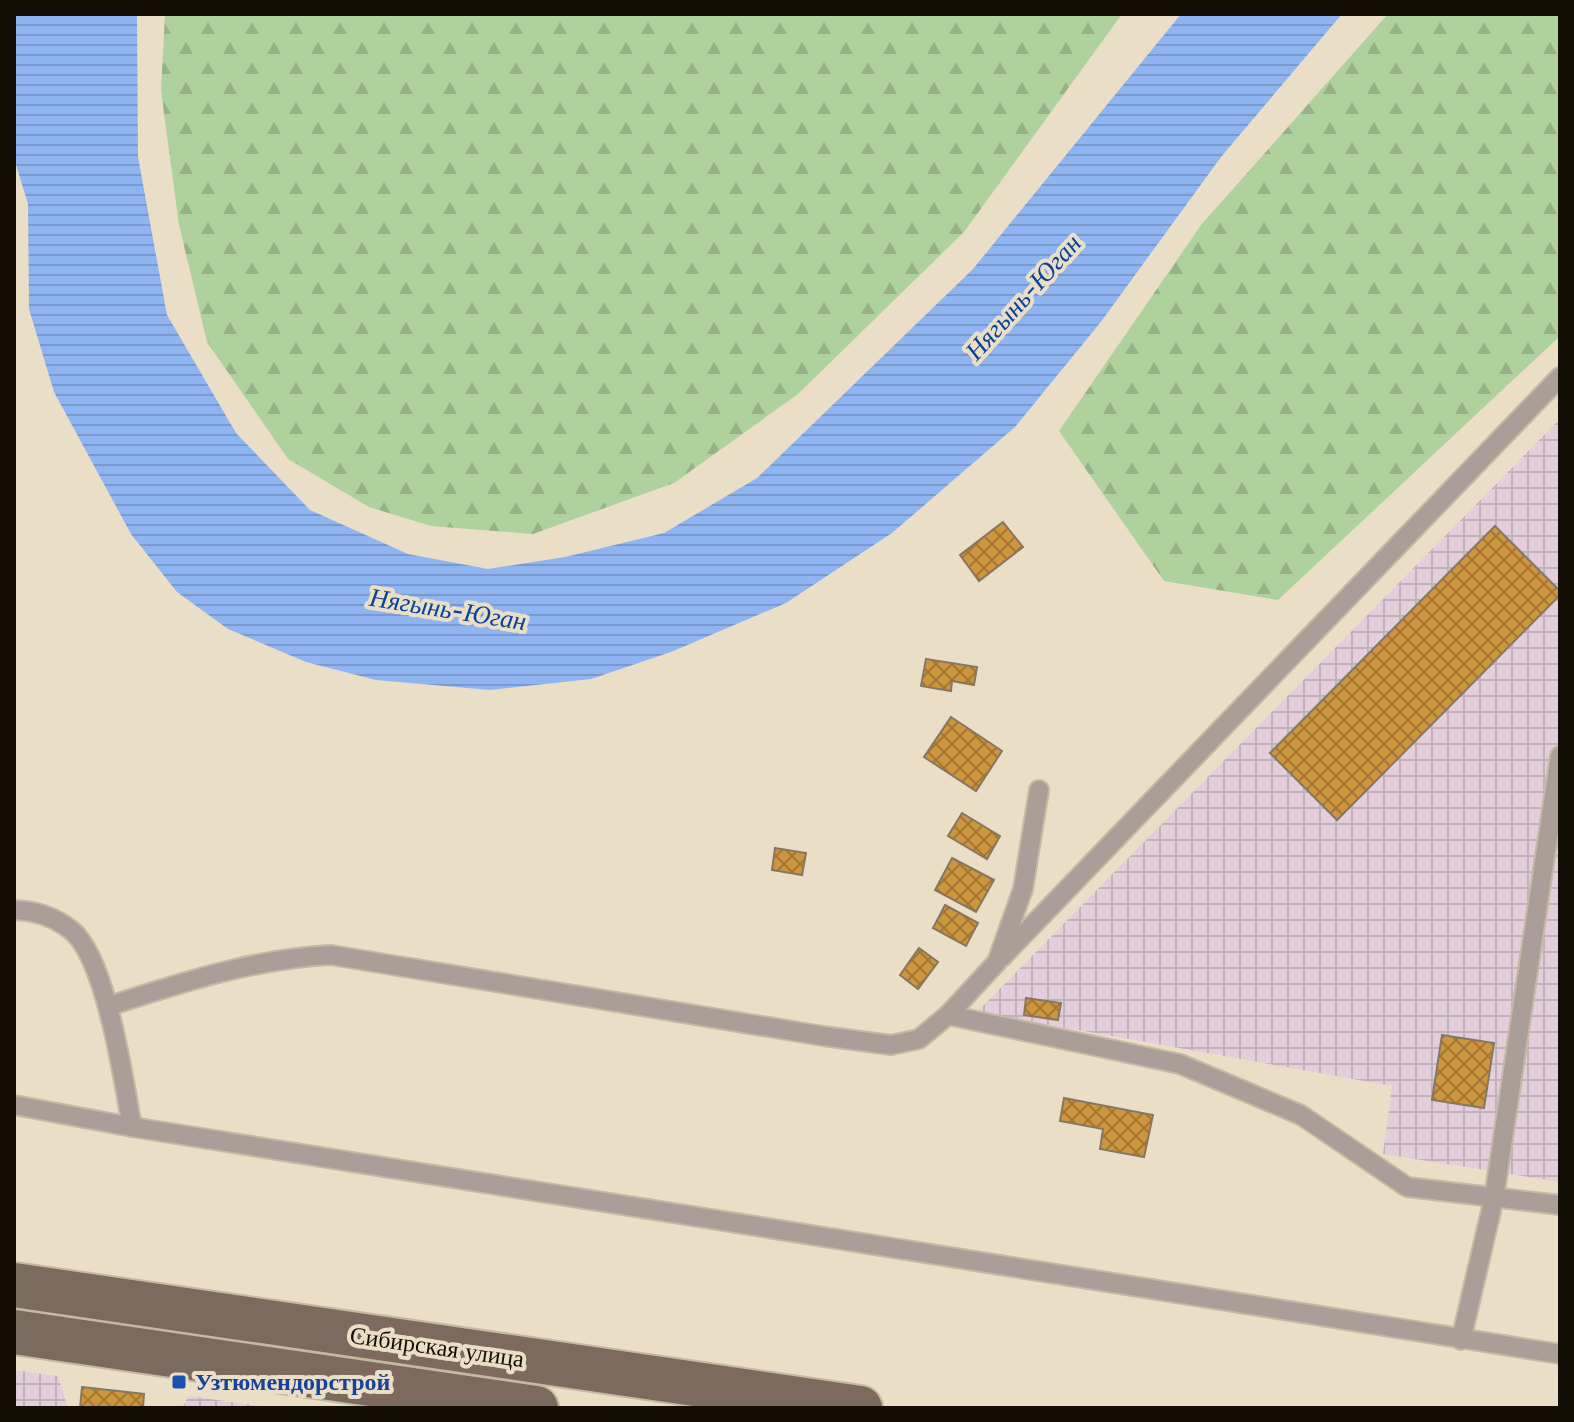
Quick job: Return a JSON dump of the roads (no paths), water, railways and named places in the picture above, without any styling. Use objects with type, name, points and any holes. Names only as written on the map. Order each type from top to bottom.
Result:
[{"type":"main road","name":"Сибирская улица","points":[[14,1285],[860,1408]]},
{"type":"main road","name":"Сибирская улица","points":[[14,1332],[536,1408]]},
{"type":"lane","points":[[109,1006],[224,969],[281,958],[331,955],[891,1045],[919,1039],[948,1015],[1560,377]]},
{"type":"lane","points":[[1461,1340],[1494,1198],[1560,756]]},
{"type":"lane","points":[[997,962],[1023,889],[1039,790]]},
{"type":"lane","points":[[14,910],[41,912],[74,931],[109,1006],[132,1127]]},
{"type":"lane","points":[[948,1015],[1180,1064],[1301,1115],[1407,1187],[1560,1205]]},
{"type":"lane","points":[[14,1105],[132,1127],[1560,1354]]},
{"type":"water","name":"Нягынь-Юган","points":[[14,14],[137,14],[138,157],[167,315],[236,433],[310,510],[408,554],[488,569],[565,557],[664,533],[757,478],[973,269],[1181,14],[1342,14],[1221,157],[1100,323],[1015,427],[892,533],[786,603],[671,652],[591,679],[490,690],[376,680],[306,662],[228,629],[177,592],[131,534],[54,392],[29,309],[28,204],[14,158]]},
{"type":"place","name":"Узтюмендорстрой","points":[[179,1382]]}]
